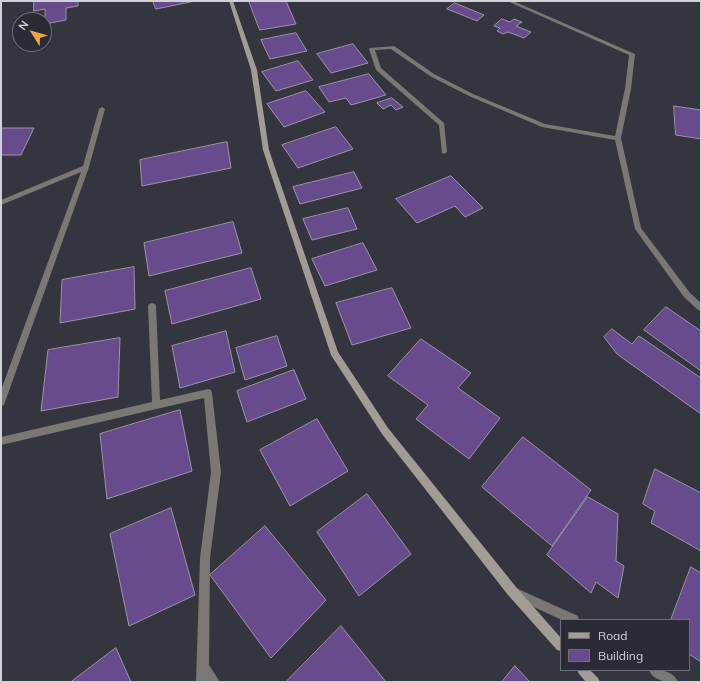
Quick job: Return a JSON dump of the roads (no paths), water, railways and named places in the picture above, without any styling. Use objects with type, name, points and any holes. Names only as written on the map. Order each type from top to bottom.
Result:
[{"type":"main road","points":[[231,1],[254,70],[266,150],[334,353],[385,431],[512,591],[560,645]]},
{"type":"main road","points":[[584,671],[594,682]]},
{"type":"street","points":[[509,1],[632,54],[628,89],[618,138],[638,229],[687,295],[701,308]]},
{"type":"street","points":[[444,152],[442,124],[378,69],[372,49],[392,47],[432,75],[458,89],[544,126],[618,138]]},
{"type":"street","points":[[1,402],[86,167],[102,109]]},
{"type":"street","points":[[1,203],[86,167]]},
{"type":"street","points":[[152,306],[156,405]]},
{"type":"street","points":[[1,441],[208,393],[216,472],[205,558],[202,682]]},
{"type":"street","points":[[512,591],[572,619]]},
{"type":"street","points":[[203,666],[214,682]]},
{"type":"street","points":[[656,671],[672,682]]}]
